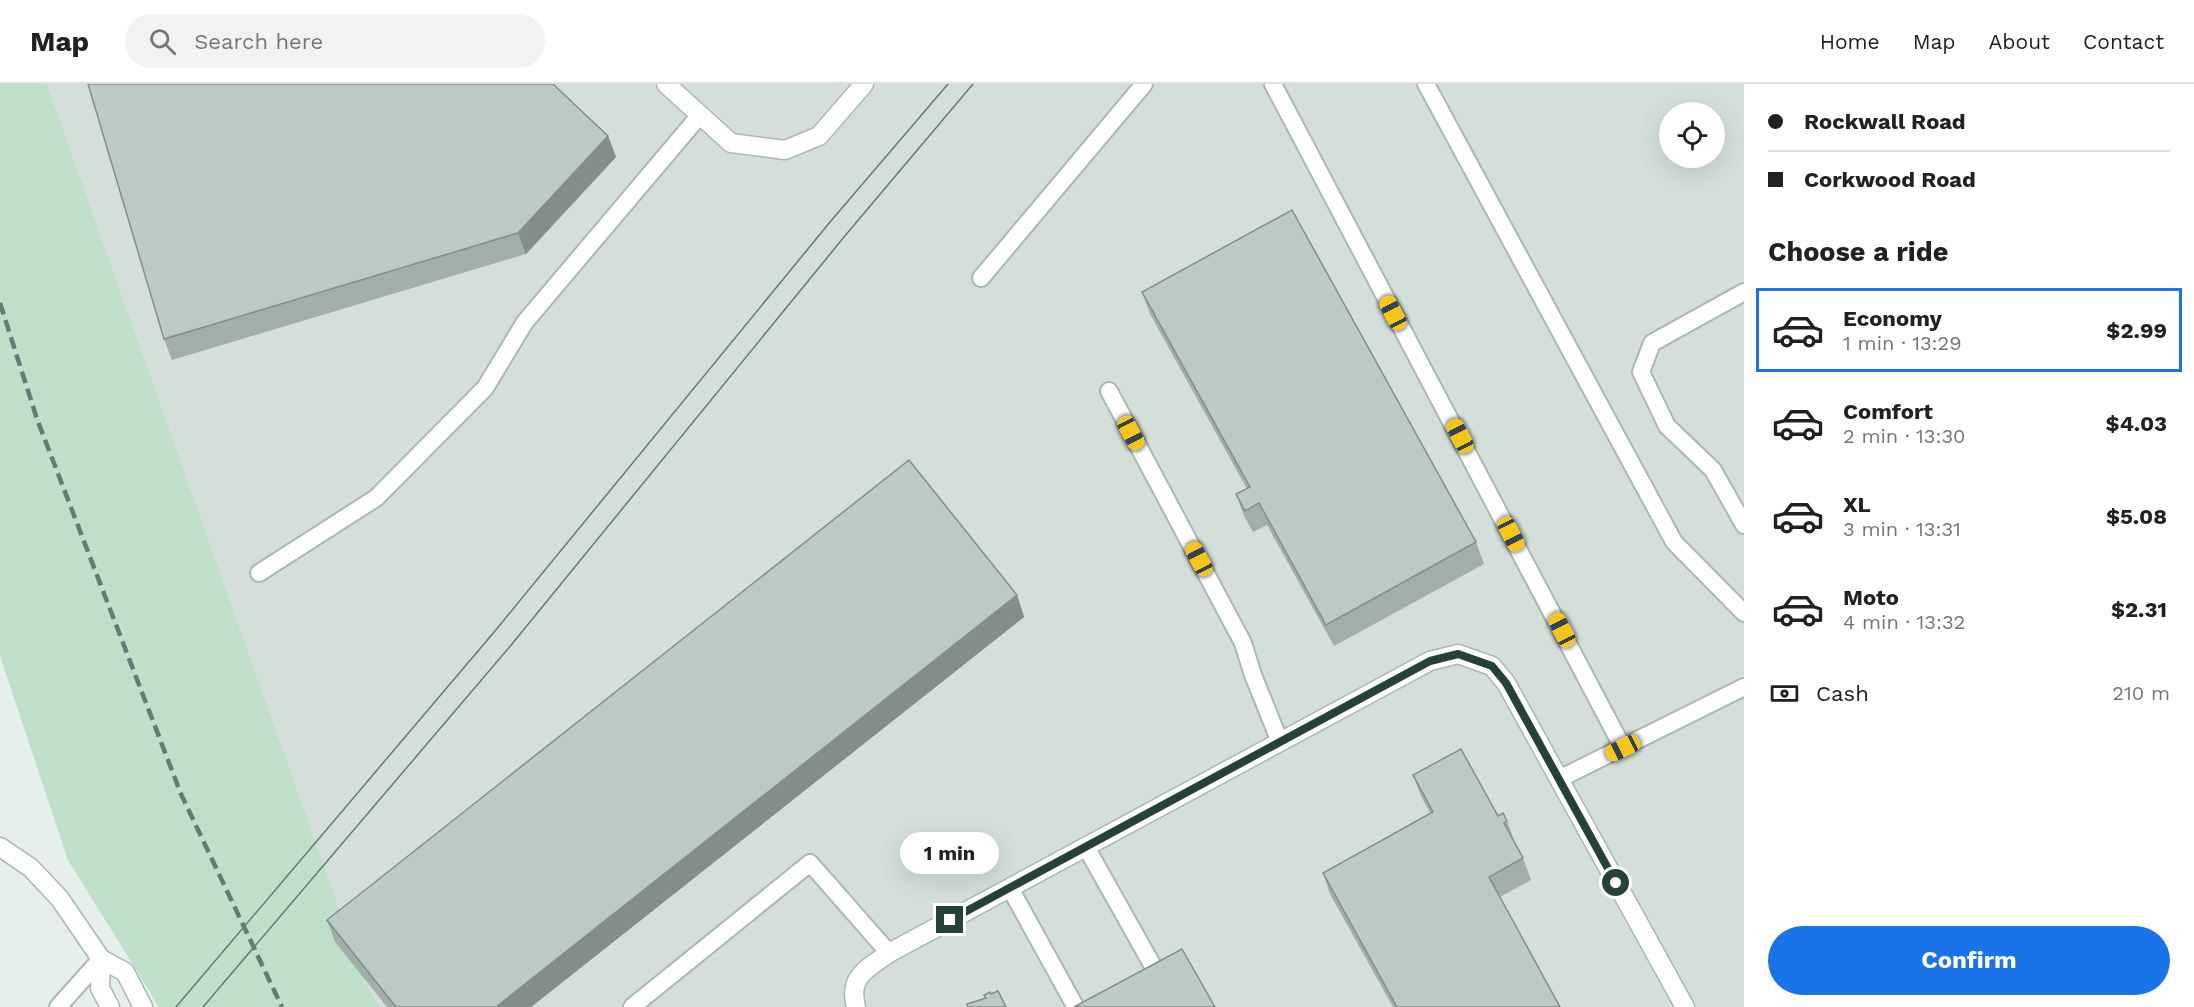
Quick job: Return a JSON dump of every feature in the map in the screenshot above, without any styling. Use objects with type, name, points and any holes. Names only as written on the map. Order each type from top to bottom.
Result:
[{"type":"street","points":[[676,87],[700,115],[731,143],[785,150],[819,136],[864,84]]},
{"type":"street","points":[[855,1000],[860,973],[889,953],[1430,661],[1458,654],[1492,666],[1506,683],[1685,1007]]},
{"type":"street","points":[[0,847],[31,868],[60,898],[100,959],[125,972],[143,1007]]},
{"type":"street","points":[[100,959],[100,988],[110,1007]]},
{"type":"lane","points":[[981,278],[1144,84]]},
{"type":"lane","points":[[1273,84],[1623,748]]},
{"type":"lane","points":[[1426,84],[1674,542],[1744,612]]},
{"type":"lane","points":[[259,573],[375,498],[485,388],[525,322],[700,115]]},
{"type":"lane","points":[[1744,292],[1652,343],[1641,372],[1667,426],[1713,470],[1744,525]]},
{"type":"lane","points":[[1109,391],[1243,643],[1253,675],[1280,742]]},
{"type":"lane","points":[[1559,779],[1744,687]]},
{"type":"lane","points":[[1086,847],[1154,968]]},
{"type":"lane","points":[[632,1007],[810,863],[889,953]]},
{"type":"lane","points":[[1010,888],[1074,1004]]},
{"type":"lane","points":[[58,1007],[100,959]]},
{"type":"shaded area","points":[[47,84],[1744,84],[1744,1007],[380,1007],[366,984]]},
{"type":"green space","points":[[0,84],[47,84],[366,984],[380,1007],[159,1007],[68,860],[0,656]]},
{"type":"building","points":[[88,84],[553,84],[608,136],[518,233],[164,339]]},
{"type":"building","points":[[1292,210],[1476,542],[1326,625],[1259,503],[1245,511],[1236,494],[1250,487],[1142,292]]},
{"type":"building","points":[[909,460],[1017,595],[496,1007],[396,1007],[327,920]]},
{"type":"building","points":[[1461,749],[1498,816],[1503,813],[1507,821],[1504,823],[1523,858],[1489,877],[1560,1007],[1397,1007],[1323,873],[1433,812],[1413,775]]},
{"type":"building","points":[[1182,949],[1215,1007],[1074,1007]]},
{"type":"building","points":[[998,991],[1006,1007],[968,1007],[967,1004],[986,998],[984,995],[990,992],[991,994]]},
{"type":"tram line","points":[[176,1007],[495,631],[830,222],[948,84]]},
{"type":"tram line","points":[[203,1007],[512,644],[844,237],[973,84]]},
{"type":"railway","points":[[0,303],[37,419],[181,794],[282,1007]]},
{"type":"route","points":[[950,920],[1430,661],[1458,654],[1492,666],[1506,683],[1616,883]]}]
